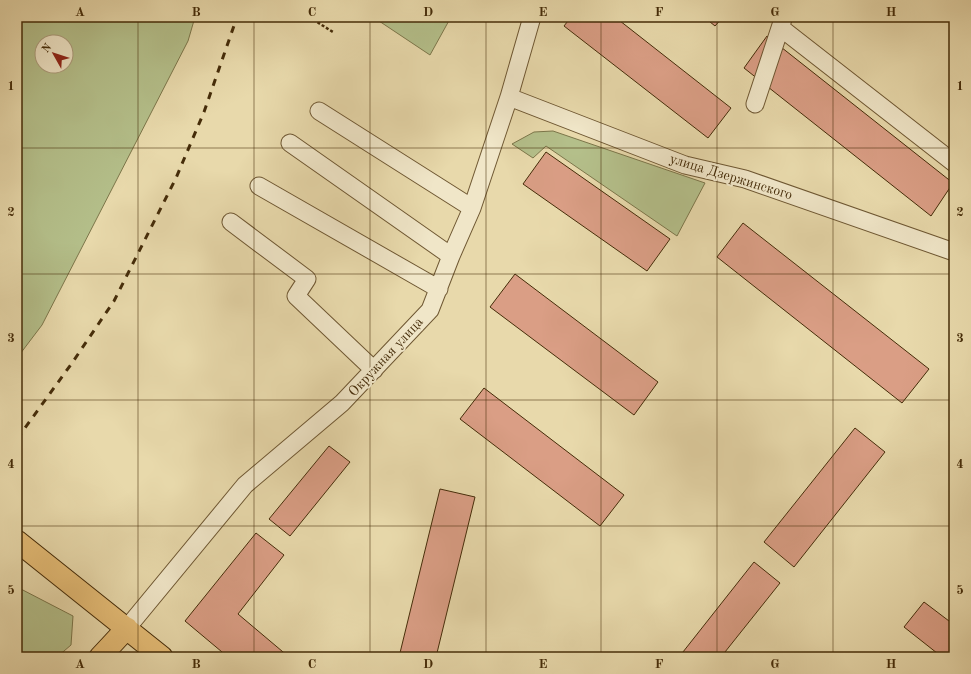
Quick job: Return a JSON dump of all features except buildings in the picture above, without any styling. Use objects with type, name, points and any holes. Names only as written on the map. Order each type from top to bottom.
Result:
[{"type":"main road","points":[[17,541],[162,657]]},
{"type":"main road","points":[[100,657],[127,628]]},
{"type":"street","name":"Окружная улица","points":[[127,628],[245,485],[342,403],[430,310],[472,208],[509,97],[532,17]]},
{"type":"street","points":[[755,104],[782,22],[954,163]]},
{"type":"street","name":"улица Дзержинского","points":[[509,97],[685,165],[745,179],[954,252]]},
{"type":"street","points":[[319,111],[472,208]]},
{"type":"street","points":[[290,143],[451,256]]},
{"type":"street","points":[[258,186],[438,290]]},
{"type":"street","points":[[231,222],[307,279],[296,296],[374,370]]},
{"type":"path","points":[[309,17],[333,32]]},
{"type":"green space","points":[[17,17],[195,17],[188,41],[42,325],[17,358]]},
{"type":"green space","points":[[373,17],[451,17],[430,55]]},
{"type":"green space","points":[[553,131],[705,183],[677,236],[546,146],[533,158],[512,144],[534,132]]},
{"type":"green space","points":[[17,587],[73,616],[71,645],[57,657],[17,657]]},
{"type":"railway","points":[[17,439],[72,363],[114,301],[176,178],[204,112],[237,17]]}]
